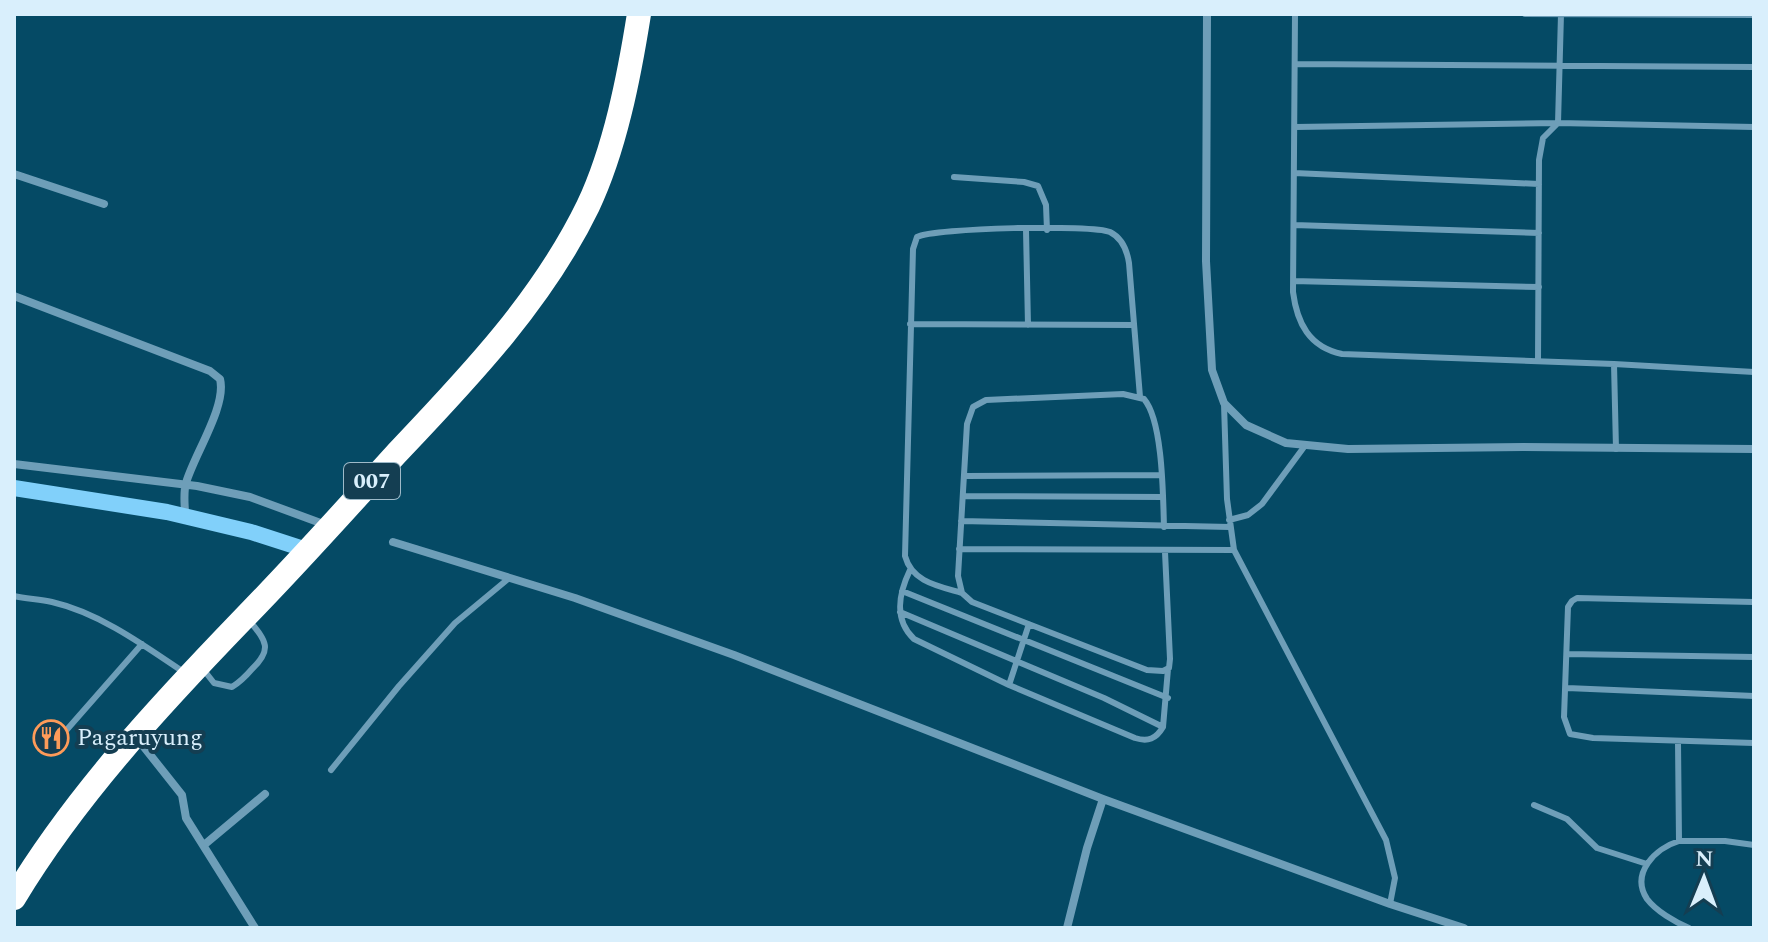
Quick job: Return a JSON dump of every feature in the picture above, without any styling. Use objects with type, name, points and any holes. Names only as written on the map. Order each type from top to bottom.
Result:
[{"type":"highway","name":"007","points":[[14,898],[63,827],[194,669],[423,426],[518,318],[559,258],[589,203],[613,135],[631,64],[639,14]]},
{"type":"street","points":[[1207,14],[1208,316],[1212,370],[1224,403],[1246,425],[1275,439],[1304,447],[1754,449]]},
{"type":"street","points":[[14,174],[104,204]]},
{"type":"street","points":[[14,296],[219,377],[222,385],[212,422],[185,485],[185,516]]},
{"type":"street","points":[[14,464],[185,485],[250,497],[329,526]]},
{"type":"street","points":[[14,488],[185,516],[307,550]]},
{"type":"street","points":[[393,542],[575,598],[734,655],[1103,799],[1464,928]]},
{"type":"street","points":[[135,737],[182,795],[186,818],[255,928]]},
{"type":"street","points":[[204,845],[265,794]]},
{"type":"street","points":[[1067,928],[1074,892],[1103,799]]},
{"type":"lane","points":[[1295,14],[1293,281],[1299,321],[1314,342],[1333,352],[1754,372]]},
{"type":"lane","points":[[1525,14],[1754,15]]},
{"type":"lane","points":[[1538,361],[1541,145],[1547,133],[1558,123],[1561,14]]},
{"type":"lane","points":[[1295,64],[1754,67]]},
{"type":"lane","points":[[1295,127],[1558,123],[1754,127]]},
{"type":"lane","points":[[1294,173],[1539,184]]},
{"type":"lane","points":[[954,177],[1024,182],[1038,186],[1046,205],[1047,230]]},
{"type":"lane","points":[[1294,225],[1539,233]]},
{"type":"lane","points":[[1140,397],[1128,255],[1117,237],[1098,230],[949,230],[919,236],[913,249],[904,550],[910,570],[902,591],[900,612],[903,625],[914,639],[1009,685],[1140,740],[1154,738],[1163,727],[1168,698],[1165,552]]},
{"type":"lane","points":[[1026,230],[1028,325]]},
{"type":"lane","points":[[1293,281],[1539,287]]},
{"type":"lane","points":[[910,324],[1134,325]]},
{"type":"lane","points":[[1614,364],[1616,449]]},
{"type":"lane","points":[[962,593],[958,576],[967,424],[973,407],[981,401],[1123,394],[1140,397],[1154,416],[1164,527]]},
{"type":"lane","points":[[1224,403],[1234,550],[1386,840],[1395,878],[1390,904]]},
{"type":"lane","points":[[961,521],[1164,527],[1230,524],[1262,504],[1304,447]]},
{"type":"lane","points":[[966,476],[1161,475]]},
{"type":"lane","points":[[964,496],[1163,497]]},
{"type":"lane","points":[[959,549],[1234,550]]},
{"type":"lane","points":[[910,570],[926,581],[962,593],[972,602],[1147,670],[1168,669]]},
{"type":"lane","points":[[331,770],[455,623],[508,579]]},
{"type":"lane","points":[[902,591],[1168,698]]},
{"type":"lane","points":[[14,596],[53,602],[85,614],[194,669],[214,683],[228,687],[236,685],[266,653],[264,642],[246,617]]},
{"type":"lane","points":[[1754,602],[1573,599],[1568,607],[1564,717],[1573,735],[1754,743]]},
{"type":"lane","points":[[900,612],[1104,698],[1163,727]]},
{"type":"lane","points":[[1009,685],[1029,624]]},
{"type":"lane","points":[[56,742],[142,644]]},
{"type":"lane","points":[[1567,654],[1754,657]]},
{"type":"lane","points":[[1567,688],[1754,696]]},
{"type":"lane","points":[[1678,742],[1679,841]]},
{"type":"lane","points":[[1534,805],[1567,819],[1597,848],[1647,864]]},
{"type":"lane","points":[[1689,928],[1676,923],[1648,900],[1642,880],[1647,864],[1659,850],[1679,841],[1725,841],[1754,845]]},
{"type":"place","name":"Pagaruyung","points":[[51,738]]}]
